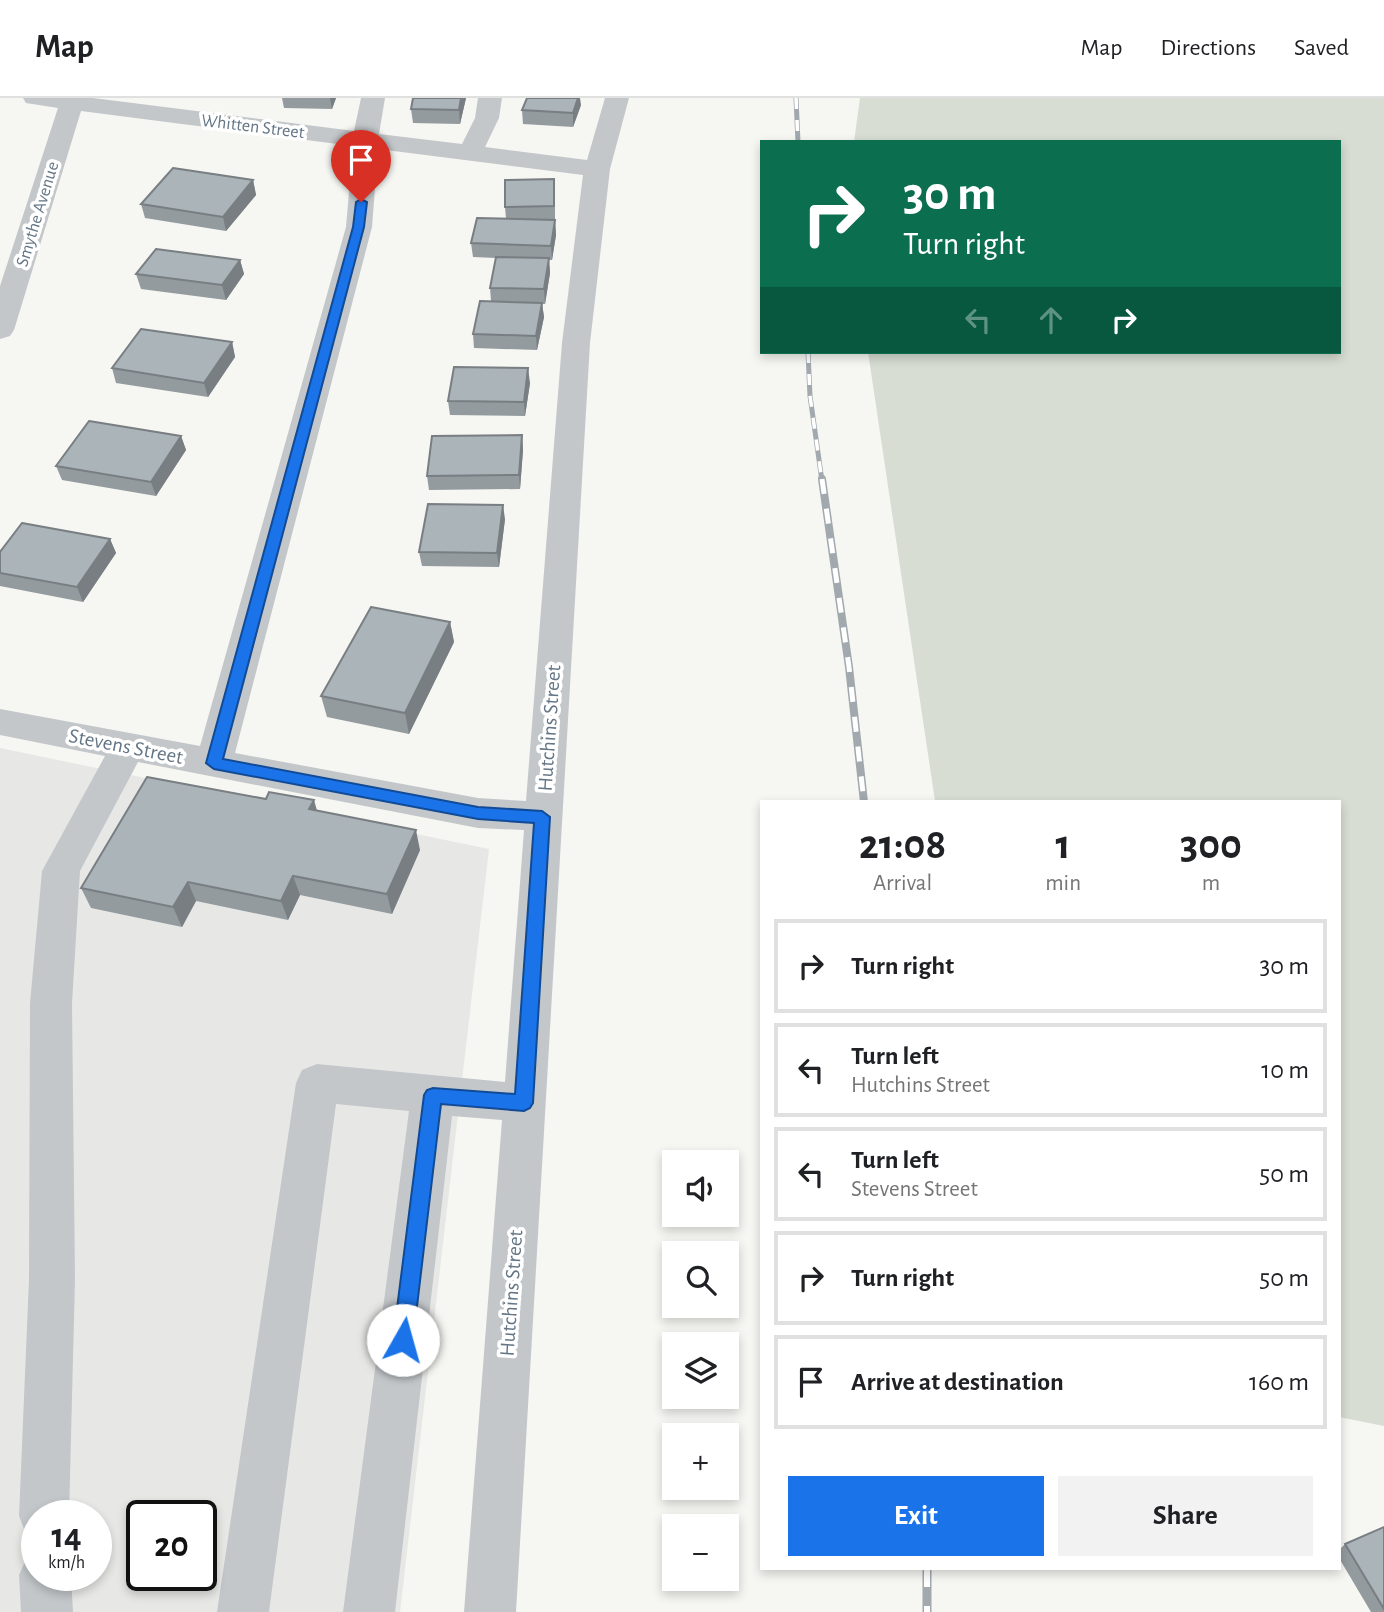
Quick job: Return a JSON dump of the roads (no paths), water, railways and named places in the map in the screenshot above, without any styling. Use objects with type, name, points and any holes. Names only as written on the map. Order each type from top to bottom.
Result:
[{"type":"street","name":"Whitten Street","points":[[35,98],[73,100],[367,141],[597,169]]},
{"type":"street","points":[[214,763],[359,227],[368,118],[373,98]]},
{"type":"street","points":[[470,153],[487,118],[491,98]]},
{"type":"street","name":"Hutchins Street","points":[[490,1612],[576,343],[597,169],[617,98]]},
{"type":"street","name":"Smythe Avenue","points":[[0,330],[73,100]]},
{"type":"street","name":"Stevens Street","points":[[0,722],[478,813],[542,817]]},
{"type":"street","points":[[45,1500],[52,1279],[51,1003],[61,870],[128,747]]},
{"type":"street","points":[[243,1612],[317,1083],[524,1103]]},
{"type":"street","points":[[369,1612],[433,1095]]},
{"type":"street","points":[[46,1591],[47,1612]]},
{"type":"railway","points":[[796,98],[798,140]]},
{"type":"railway","points":[[808,354],[810,396],[822,481]]},
{"type":"railway","points":[[822,479],[849,667],[864,800]]},
{"type":"railway","points":[[927,1570],[927,1612]]}]
